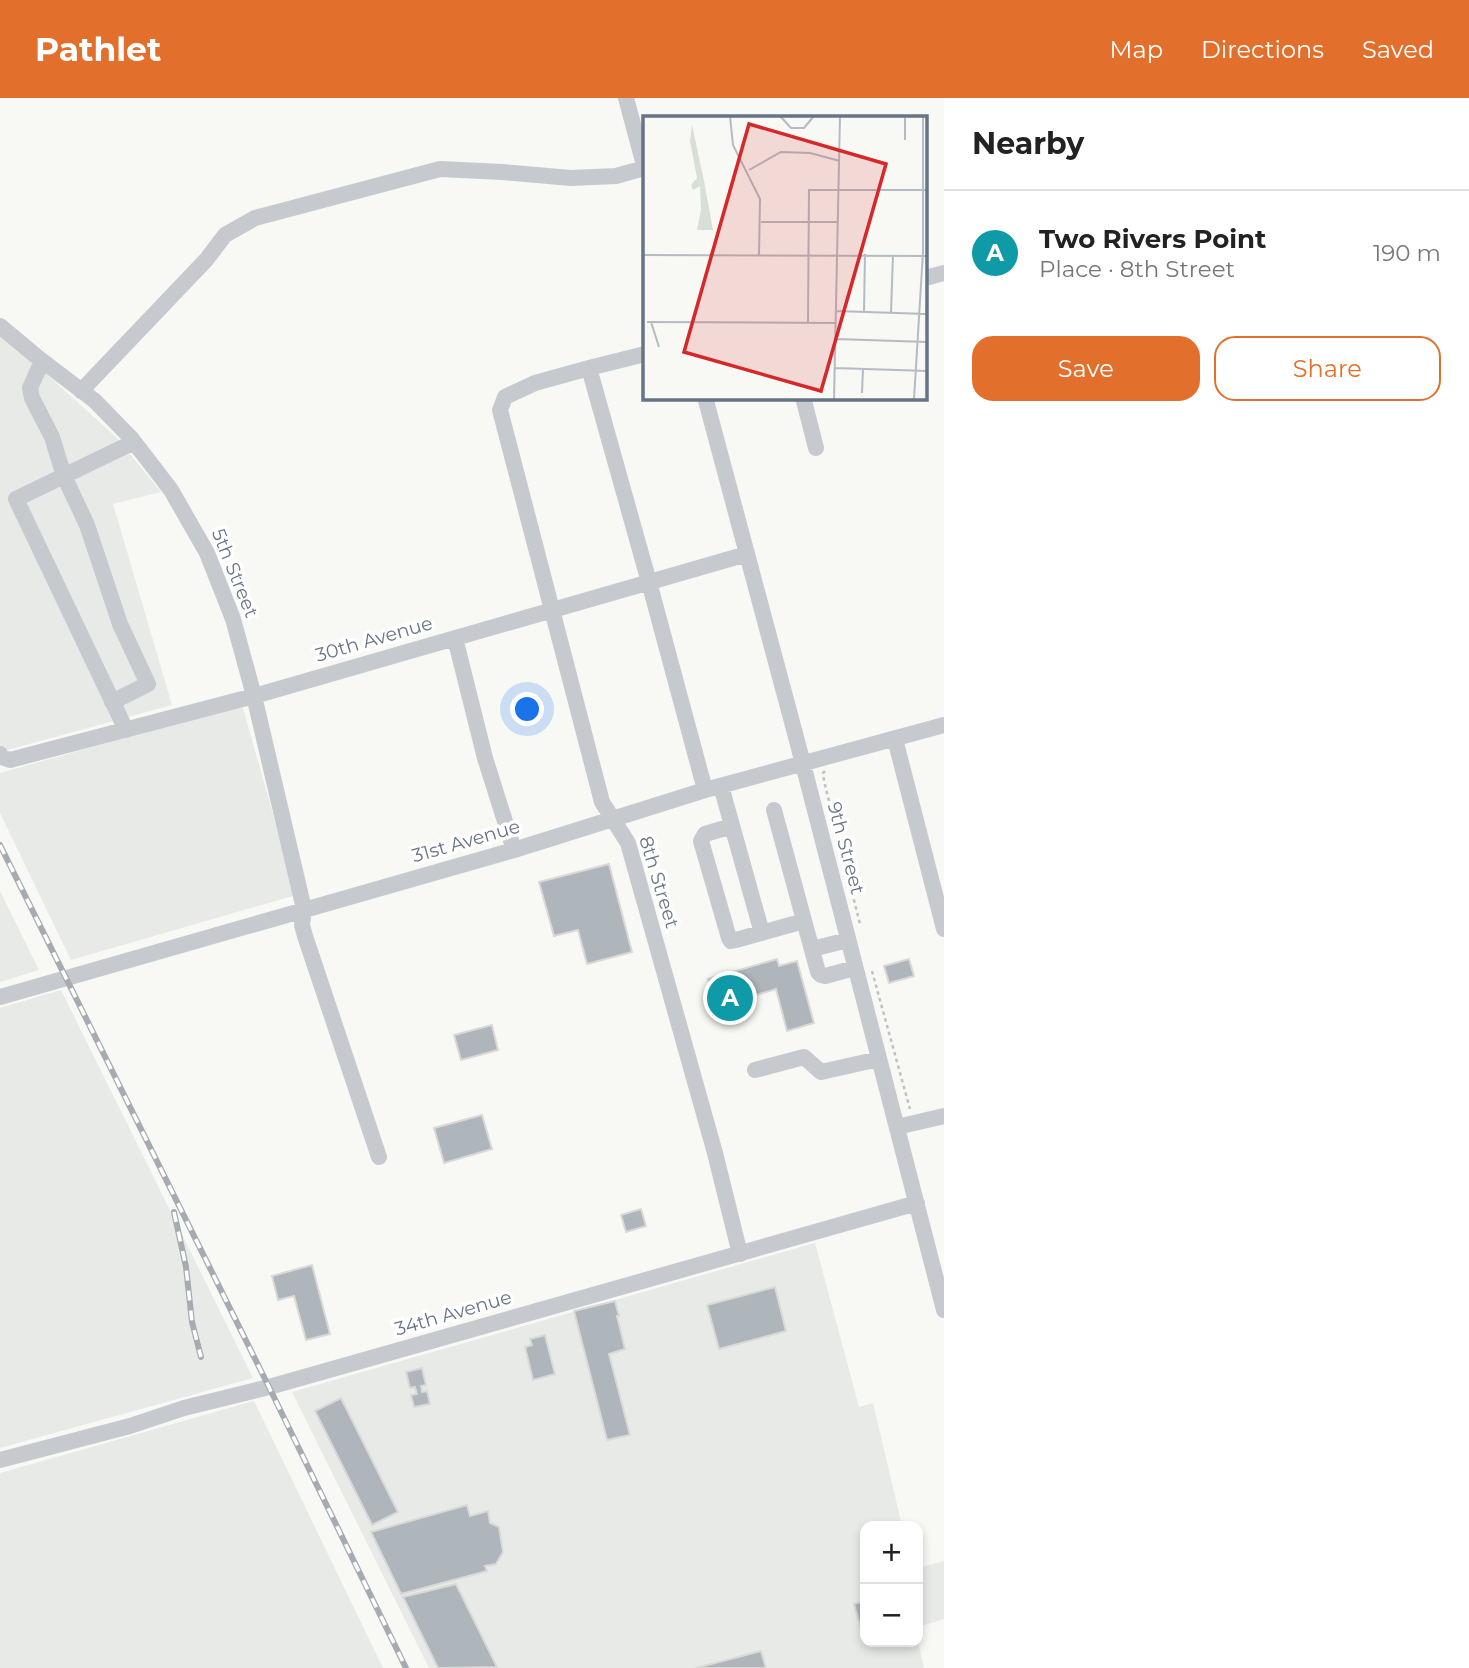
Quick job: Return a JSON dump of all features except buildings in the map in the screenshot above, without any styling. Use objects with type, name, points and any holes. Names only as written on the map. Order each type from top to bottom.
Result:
[{"type":"street","points":[[626,98],[643,162]]},
{"type":"street","points":[[81,391],[206,260],[225,235],[255,218],[440,169],[571,178],[616,176],[643,169]]},
{"type":"street","points":[[926,278],[944,273]]},
{"type":"street","name":"5th Street","points":[[0,326],[95,401],[135,442],[172,490],[208,553],[233,619],[254,695],[304,909],[304,936],[379,1157]]},
{"type":"street","points":[[643,354],[589,368],[705,790]]},
{"type":"street","points":[[42,361],[30,387],[32,398],[52,437],[64,476],[87,525],[120,624],[148,684],[112,702]]},
{"type":"street","name":"8th Street","points":[[589,368],[535,383],[511,393],[505,397],[500,410],[602,802],[628,843],[715,1153],[740,1254]]},
{"type":"street","name":"9th Street","points":[[706,399],[848,940],[863,966],[879,1059],[944,1310]]},
{"type":"street","points":[[804,399],[816,448]]},
{"type":"street","points":[[125,730],[16,499],[135,442]]},
{"type":"street","name":"30th Avenue","points":[[5,757],[125,730],[254,695],[747,554]]},
{"type":"street","points":[[455,638],[485,758],[514,850]]},
{"type":"street","name":"31st Avenue","points":[[0,997],[514,850],[705,790],[944,725]]},
{"type":"street","points":[[895,739],[944,929]]},
{"type":"street","points":[[721,786],[762,933]]},
{"type":"street","points":[[774,810],[818,972],[821,975],[863,966]]},
{"type":"street","points":[[732,826],[701,837],[729,938],[736,940],[804,921]]},
{"type":"street","points":[[812,949],[848,940]]},
{"type":"street","points":[[755,1070],[804,1057],[821,1072],[879,1059]]},
{"type":"street","points":[[897,1128],[944,1115]]},
{"type":"street","name":"34th Avenue","points":[[0,1460],[130,1426],[184,1408],[282,1383],[917,1203]]},
{"type":"path","points":[[831,766],[823,773],[824,780],[860,925]]},
{"type":"path","points":[[863,966],[910,1109]]},
{"type":"shaded area","points":[[0,332],[117,438],[161,492],[113,504],[172,705],[0,752]]},
{"type":"shaded area","points":[[242,705],[296,895],[71,960],[0,813],[0,773]]},
{"type":"shaded area","points":[[0,891],[39,970],[0,982]]},
{"type":"shaded area","points":[[61,990],[253,1378],[0,1448],[0,1008]]},
{"type":"shaded area","points":[[815,1243],[859,1407],[873,1403],[901,1521],[860,1521],[860,1647],[919,1647],[924,1668],[429,1668],[292,1392]]},
{"type":"shaded area","points":[[254,1401],[383,1668],[0,1668],[0,1473]]},
{"type":"shaded area","points":[[944,1561],[944,1619],[923,1625],[923,1584],[923,1567]]},
{"type":"railway","points":[[0,845],[406,1668]]},
{"type":"railway","points":[[174,1212],[186,1267],[192,1322],[201,1357]]},
{"type":"place","name":"Two Rivers Point","points":[[730,998]]}]
